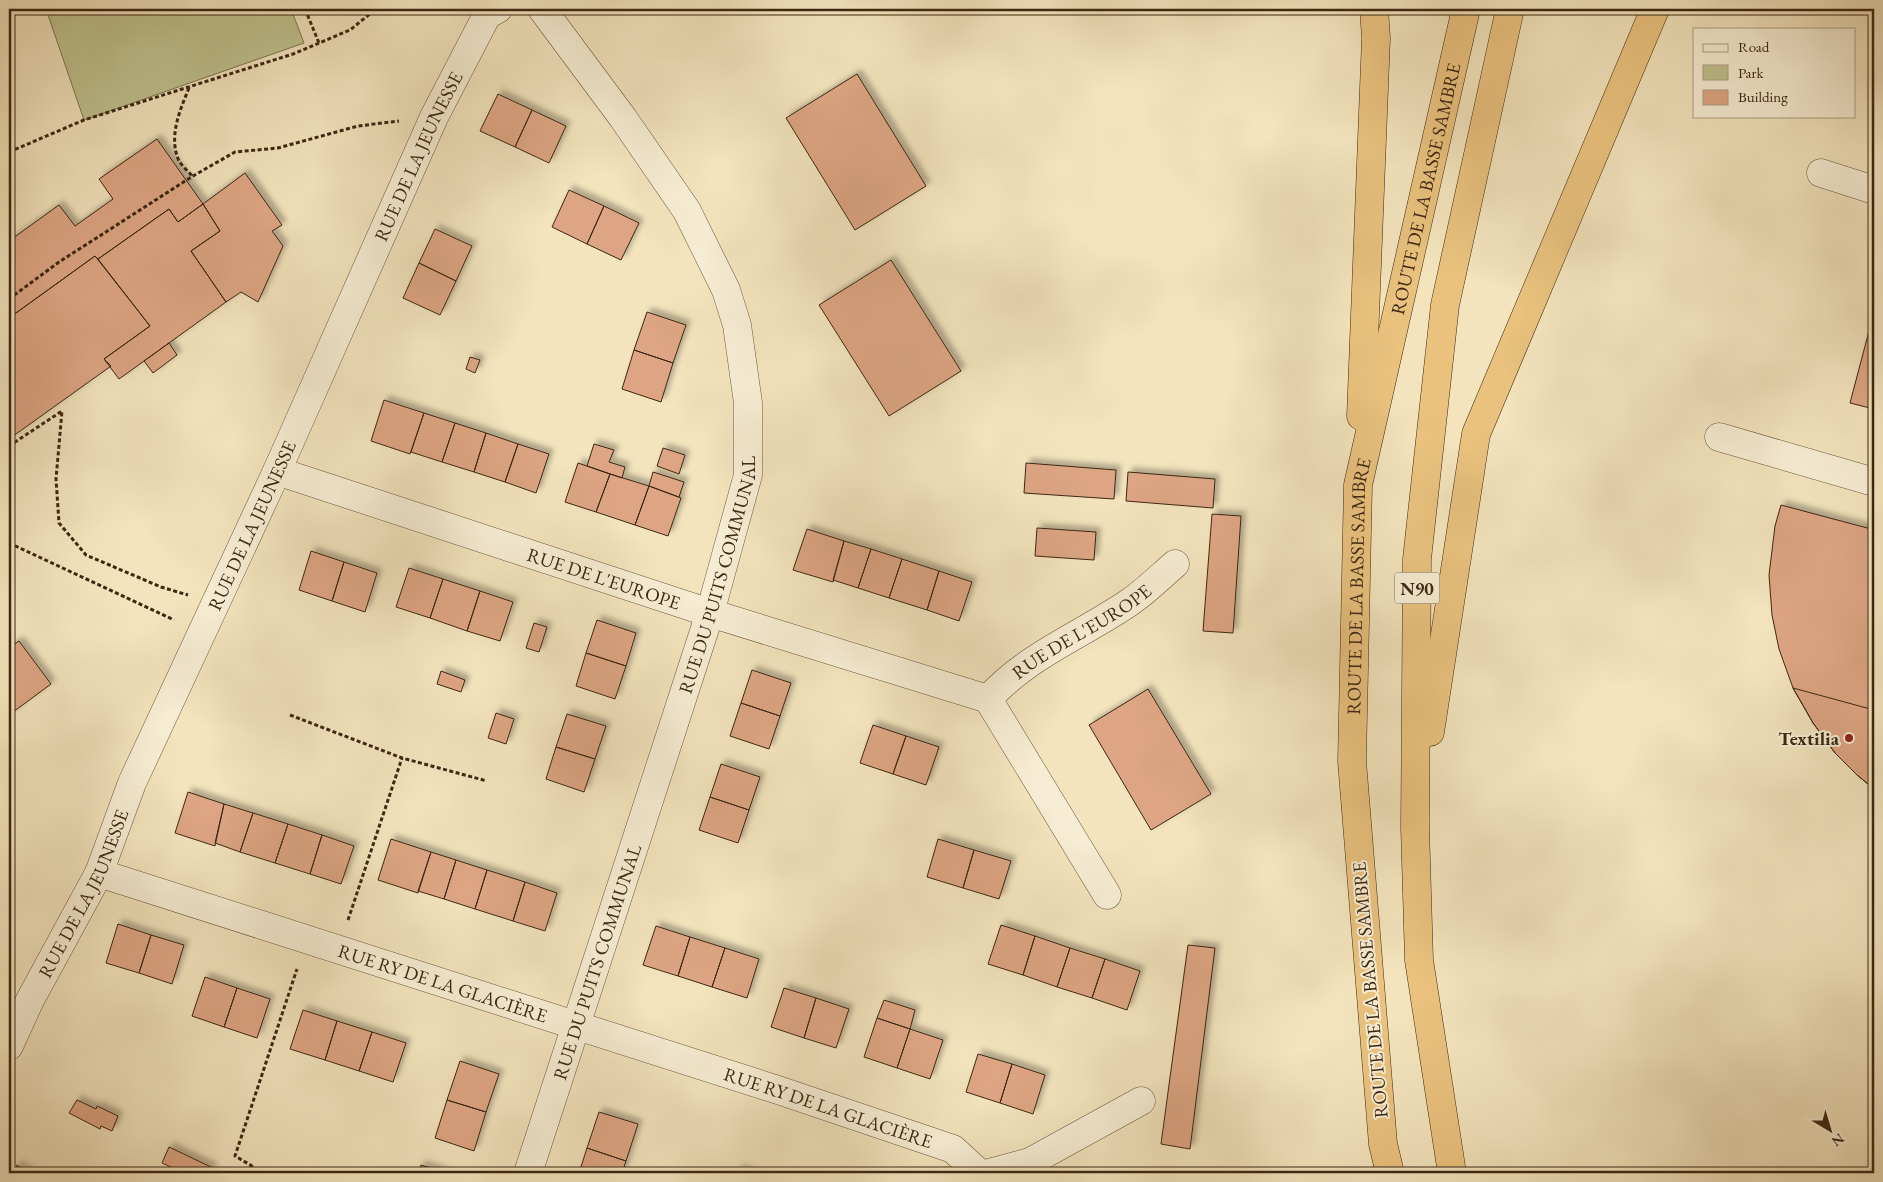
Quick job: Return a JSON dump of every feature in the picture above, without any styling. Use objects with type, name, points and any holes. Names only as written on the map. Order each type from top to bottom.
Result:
[{"type":"highway","points":[[1358,485],[1376,38],[1374,9]]},
{"type":"highway","name":"ROUTE DE LA BASSE SAMBRE","points":[[1390,1173],[1383,1144],[1352,761],[1358,485],[1466,9]]},
{"type":"highway","name":"N90","points":[[1452,1173],[1419,960],[1415,827],[1417,559],[1445,305],[1510,9]]},
{"type":"highway","points":[[1415,827],[1476,434],[1655,9]]},
{"type":"street","name":"RUE DE LA JEUNESSE","points":[[9,1046],[30,1000],[99,872],[132,784],[277,471],[434,117],[487,15],[498,9]]},
{"type":"street","name":"RUE DU PUITS COMMUNAL","points":[[528,1173],[710,612],[748,476],[748,403],[737,325],[726,290],[687,211],[623,118],[542,9]]},
{"type":"street","points":[[1821,173],[1874,190]]},
{"type":"street","points":[[1719,437],[1874,482]]},
{"type":"street","name":"RUE DE L'EUROPE","points":[[277,471],[710,612],[988,698],[1007,677],[1061,641],[1131,601],[1174,564]]},
{"type":"street","points":[[988,698],[1107,894]]},
{"type":"street","name":"RUE RY DE LA GLACIÈRE","points":[[99,872],[778,1090],[953,1149],[979,1173]]},
{"type":"street","points":[[989,1173],[1030,1162],[1141,1101]]},
{"type":"path","points":[[305,9],[319,43]]},
{"type":"path","points":[[9,152],[84,120],[294,54],[350,30],[376,9]]},
{"type":"path","points":[[189,87],[177,117],[174,145],[180,162],[192,176]]},
{"type":"path","points":[[9,299],[59,262],[192,176],[235,152],[278,148],[358,126],[434,117]]},
{"type":"path","points":[[9,446],[62,411],[56,479],[59,524],[86,555],[161,587],[216,603]]},
{"type":"path","points":[[9,544],[202,633]]},
{"type":"path","points":[[290,715],[402,758],[487,781]]},
{"type":"path","points":[[338,949],[402,758]]},
{"type":"path","points":[[264,1173],[235,1156],[307,940]]},
{"type":"green space","points":[[46,9],[291,9],[304,43],[84,120]]},
{"type":"building","points":[[857,74],[926,186],[855,230],[786,118]]},
{"type":"building","points":[[498,94],[532,110],[515,147],[480,131]]},
{"type":"building","points":[[532,110],[566,126],[549,163],[515,147]]},
{"type":"building","points":[[157,139],[203,204],[178,222],[169,209],[98,259],[95,256],[9,318],[9,241],[59,205],[75,226],[113,199],[99,179]]},
{"type":"building","points":[[245,173],[282,225],[272,231],[283,246],[258,302],[241,292],[226,302],[191,251],[220,231],[203,204]]},
{"type":"building","points":[[569,190],[604,206],[587,244],[552,227]]},
{"type":"building","points":[[203,204],[220,231],[191,251],[226,302],[119,379],[104,359],[150,326],[98,259],[169,209],[178,222]]},
{"type":"building","points":[[604,206],[639,223],[621,260],[587,244]]},
{"type":"building","points":[[435,229],[472,246],[456,281],[419,263]]},
{"type":"building","points":[[95,256],[150,326],[104,359],[111,366],[9,439],[9,318]]},
{"type":"building","points":[[891,260],[961,371],[889,416],[819,305]]},
{"type":"building","points":[[419,263],[456,281],[440,315],[403,298]]},
{"type":"building","points":[[647,312],[686,325],[673,363],[634,350]]},
{"type":"building","points":[[1874,312],[1874,409],[1850,403]]},
{"type":"building","points":[[169,343],[177,355],[153,373],[144,361]]},
{"type":"building","points":[[634,350],[673,363],[661,402],[622,389]]},
{"type":"building","points":[[470,357],[480,360],[475,373],[466,369]]},
{"type":"building","points":[[384,400],[424,413],[410,454],[371,441]]},
{"type":"building","points":[[424,413],[455,423],[442,462],[411,452]]},
{"type":"building","points":[[455,423],[486,433],[474,472],[442,462]]},
{"type":"building","points":[[486,433],[518,444],[505,482],[474,472]]},
{"type":"building","points":[[518,444],[549,454],[536,493],[505,482]]},
{"type":"building","points":[[594,444],[614,450],[609,462],[625,467],[622,478],[587,466]]},
{"type":"building","points":[[663,448],[685,455],[679,474],[657,466]]},
{"type":"building","points":[[578,463],[610,474],[596,512],[565,502]]},
{"type":"building","points":[[1026,463],[1116,470],[1114,499],[1024,493]]},
{"type":"building","points":[[653,472],[684,482],[679,497],[649,486]]},
{"type":"building","points":[[1128,472],[1215,479],[1213,508],[1126,501]]},
{"type":"building","points":[[610,474],[649,486],[635,525],[596,512]]},
{"type":"building","points":[[649,486],[681,498],[668,536],[635,525]]},
{"type":"building","points":[[1781,505],[1871,529],[1874,515],[1874,789],[1835,753],[1813,723],[1793,688],[1779,649],[1772,615],[1769,575],[1775,526]]},
{"type":"building","points":[[1212,514],[1241,516],[1233,633],[1203,631]]},
{"type":"building","points":[[1037,528],[1096,532],[1094,560],[1035,556]]},
{"type":"building","points":[[807,529],[844,541],[833,582],[793,570]]},
{"type":"building","points":[[844,541],[871,549],[858,588],[833,580]]},
{"type":"building","points":[[871,549],[902,559],[889,598],[858,588]]},
{"type":"building","points":[[311,551],[344,562],[332,601],[299,590]]},
{"type":"building","points":[[902,559],[939,571],[927,610],[889,598]]},
{"type":"building","points":[[344,562],[377,573],[365,612],[332,601]]},
{"type":"building","points":[[409,568],[443,579],[430,618],[396,607]]},
{"type":"building","points":[[939,571],[972,582],[959,621],[927,610]]},
{"type":"building","points":[[443,579],[480,591],[467,631],[430,618]]},
{"type":"building","points":[[480,591],[513,602],[500,641],[467,631]]},
{"type":"building","points":[[597,620],[636,633],[626,666],[586,653]]},
{"type":"building","points":[[534,623],[547,627],[539,652],[526,648]]},
{"type":"building","points":[[19,641],[51,684],[9,715],[9,648]]},
{"type":"building","points":[[586,653],[626,666],[615,699],[576,686]]},
{"type":"building","points":[[752,670],[791,683],[780,716],[741,703]]},
{"type":"building","points":[[441,671],[465,680],[461,692],[437,684]]},
{"type":"building","name":"Textilia","points":[[1793,688],[1874,710],[1874,789],[1835,753],[1813,723]]},
{"type":"building","points":[[1148,689],[1211,794],[1151,830],[1089,725]]},
{"type":"building","points":[[741,703],[780,716],[769,749],[730,736]]},
{"type":"building","points":[[496,713],[514,719],[506,744],[488,738]]},
{"type":"building","points":[[567,714],[606,726],[595,759],[556,747]]},
{"type":"building","points":[[873,725],[906,736],[893,774],[860,763]]},
{"type":"building","points":[[906,736],[939,747],[926,785],[893,774]]},
{"type":"building","points":[[556,747],[595,759],[584,792],[546,779]]},
{"type":"building","points":[[721,764],[760,777],[749,810],[710,797]]},
{"type":"building","points":[[188,792],[224,804],[215,846],[175,833]]},
{"type":"building","points":[[710,797],[749,810],[738,843],[699,830]]},
{"type":"building","points":[[224,804],[253,813],[240,852],[215,843]]},
{"type":"building","points":[[253,813],[288,824],[275,863],[240,852]]},
{"type":"building","points":[[288,824],[322,835],[310,874],[275,863]]},
{"type":"building","points":[[322,835],[354,846],[341,884],[310,874]]},
{"type":"building","points":[[391,839],[431,852],[418,893],[378,880]]},
{"type":"building","points":[[938,839],[974,850],[963,888],[927,877]]},
{"type":"building","points":[[974,850],[1011,861],[999,899],[963,888]]},
{"type":"building","points":[[431,852],[456,860],[444,899],[418,891]]},
{"type":"building","points":[[456,860],[487,870],[475,909],[444,899]]},
{"type":"building","points":[[487,870],[525,882],[513,921],[475,909]]},
{"type":"building","points":[[525,882],[557,893],[545,931],[513,921]]},
{"type":"building","points":[[118,924],[151,935],[139,973],[106,963]]},
{"type":"building","points":[[1001,925],[1035,936],[1023,975],[988,964]]},
{"type":"building","points":[[656,926],[690,937],[678,976],[643,965]]},
{"type":"building","points":[[151,935],[184,945],[172,984],[139,973]]},
{"type":"building","points":[[1035,936],[1070,948],[1057,987],[1023,975]]},
{"type":"building","points":[[690,937],[725,948],[712,987],[678,976]]},
{"type":"building","points":[[1188,945],[1215,948],[1190,1149],[1161,1144]]},
{"type":"building","points":[[725,948],[759,959],[747,998],[712,987]]},
{"type":"building","points":[[1070,948],[1105,959],[1092,998],[1057,987]]},
{"type":"building","points":[[1105,959],[1140,971],[1127,1010],[1092,998]]},
{"type":"building","points":[[205,977],[237,988],[224,1027],[192,1016]]},
{"type":"building","points":[[237,988],[270,999],[257,1038],[224,1027]]},
{"type":"building","points":[[784,988],[816,998],[804,1038],[771,1027]]},
{"type":"building","points":[[816,998],[849,1009],[836,1048],[804,1038]]},
{"type":"building","points":[[884,1000],[915,1010],[910,1029],[877,1018]]},
{"type":"building","points":[[303,1010],[337,1021],[325,1060],[290,1049]]},
{"type":"building","points":[[877,1018],[910,1029],[897,1068],[864,1057]]},
{"type":"building","points":[[337,1021],[372,1032],[359,1071],[325,1060]]},
{"type":"building","points":[[910,1029],[943,1040],[930,1079],[897,1068]]},
{"type":"building","points":[[372,1032],[406,1043],[393,1082],[359,1071]]},
{"type":"building","points":[[978,1054],[1012,1064],[1000,1103],[966,1092]]},
{"type":"building","points":[[460,1061],[499,1074],[486,1112],[447,1100]]},
{"type":"building","points":[[1012,1064],[1045,1075],[1033,1114],[1000,1103]]},
{"type":"building","points":[[77,1100],[96,1109],[97,1106],[118,1116],[112,1131],[101,1126],[100,1129],[69,1113]]},
{"type":"building","points":[[447,1100],[486,1112],[474,1151],[435,1138]]},
{"type":"building","points":[[599,1112],[638,1124],[626,1161],[587,1148]]},
{"type":"building","points":[[169,1147],[213,1168],[210,1173],[193,1173],[182,1168],[180,1171],[162,1163]]},
{"type":"building","points":[[587,1148],[626,1161],[622,1173],[579,1173]]},
{"type":"building","points":[[17,1165],[23,1169],[21,1173],[13,1173]]},
{"type":"building","points":[[421,1165],[447,1173],[418,1173]]},
{"type":"building","points":[[23,1169],[33,1173],[21,1173]]},
{"type":"building","points":[[738,1169],[752,1173],[737,1173]]},
{"type":"place","name":"Textilia","points":[[1849,738]]}]
